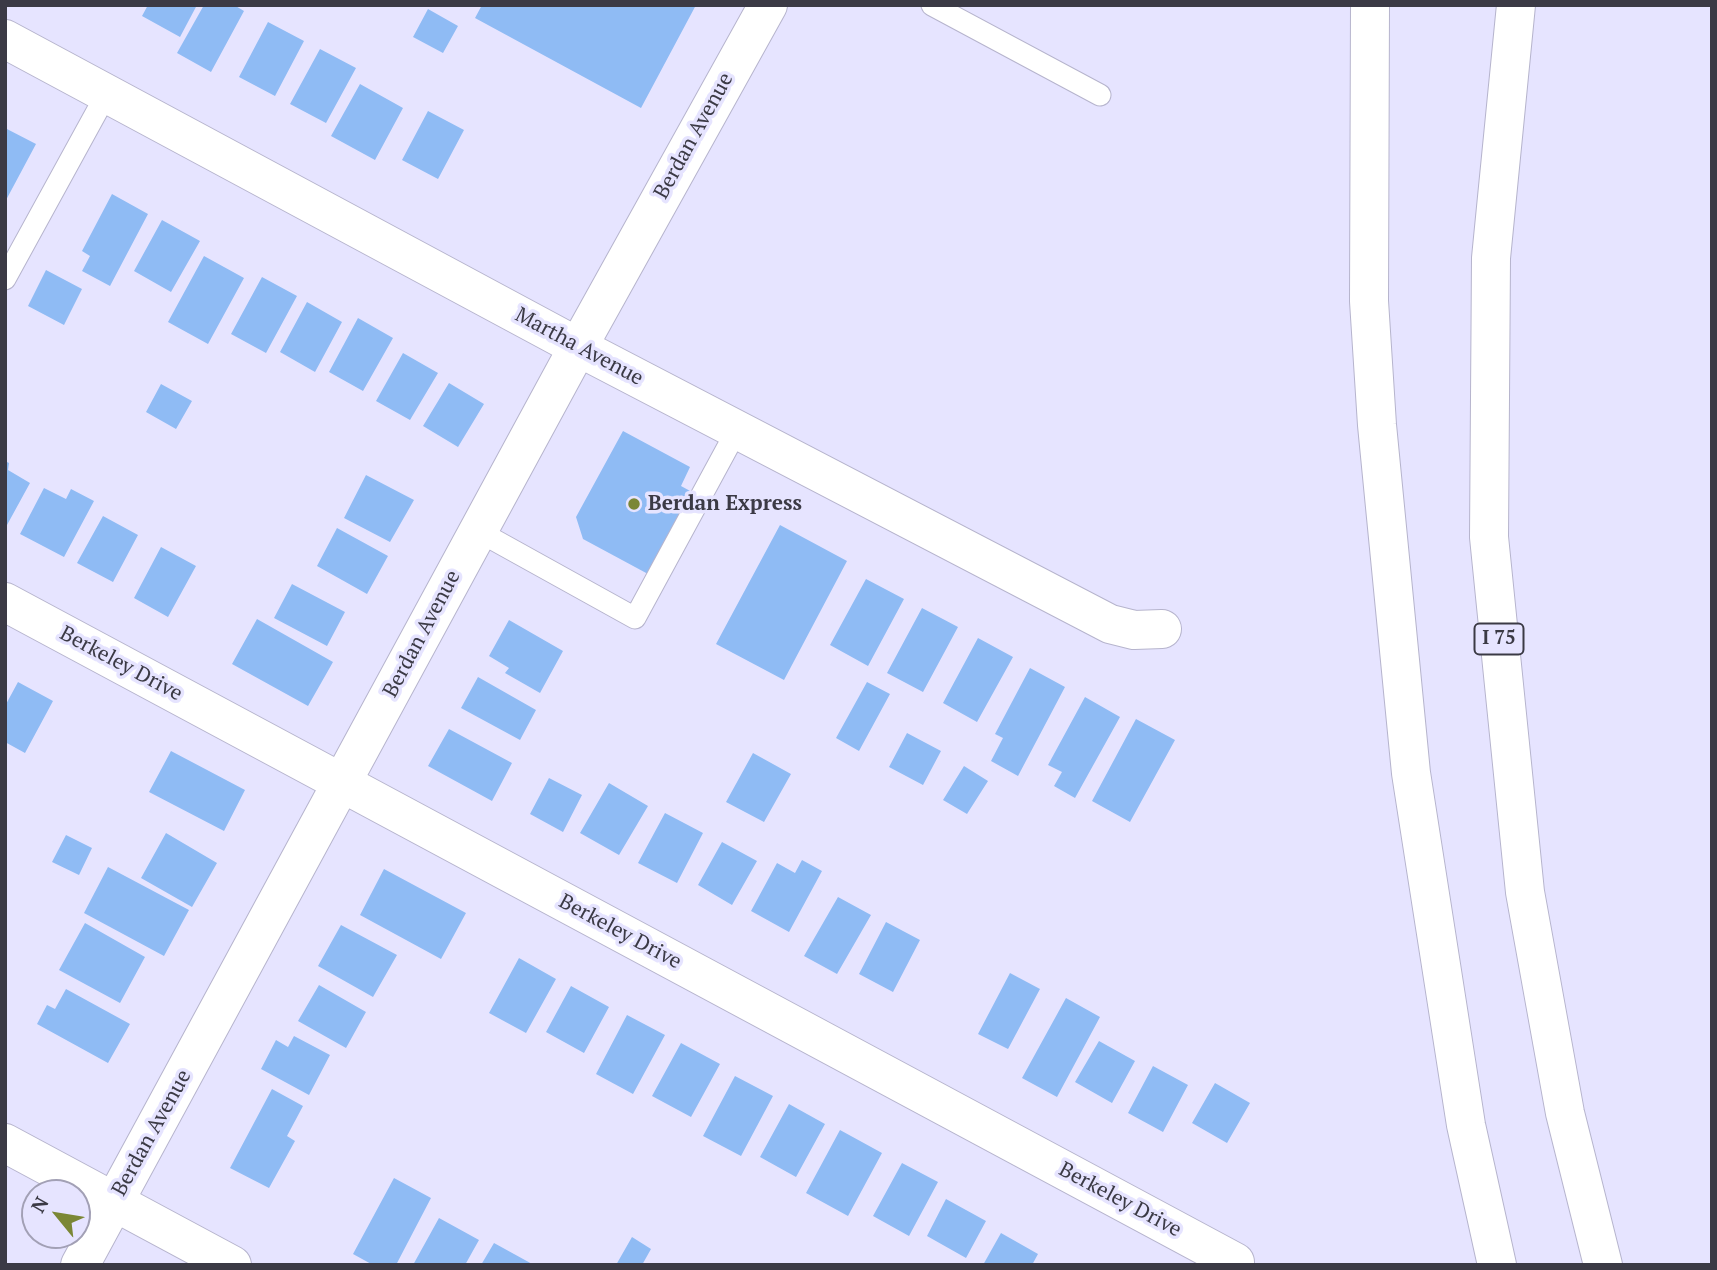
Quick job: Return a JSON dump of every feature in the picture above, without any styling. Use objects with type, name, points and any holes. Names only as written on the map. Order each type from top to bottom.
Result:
[{"type":"main road","name":"Berdan Avenue","points":[[80,1265],[578,347],[768,5]]},
{"type":"main road","points":[[1370,5],[1369,301],[1377,425],[1410,760],[1466,1125],[1497,1265]]},
{"type":"main road","name":"I 75","points":[[1516,5],[1491,258],[1489,537],[1525,892],[1564,1113],[1603,1265]]},
{"type":"main road","name":"Martha Avenue","points":[[5,39],[578,347],[1110,624],[1134,630],[1162,629]]},
{"type":"main road","name":"Berkeley Drive","points":[[5,602],[1235,1262]]},
{"type":"main road","points":[[5,1143],[232,1265]]},
{"type":"lane","points":[[932,5],[1100,95]]},
{"type":"lane","points":[[5,279],[107,93]]},
{"type":"lane","points":[[478,531],[635,618],[737,430]]},
{"type":"building","points":[[148,5],[197,5],[180,37],[142,16]]},
{"type":"building","points":[[204,5],[234,5],[244,11],[211,72],[177,53]]},
{"type":"building","points":[[482,5],[696,5],[641,108],[475,18]]},
{"type":"building","points":[[428,9],[458,26],[443,53],[413,37]]},
{"type":"building","points":[[268,22],[304,41],[275,96],[239,77]]},
{"type":"building","points":[[320,49],[356,68],[326,123],[290,104]]},
{"type":"building","points":[[360,84],[403,108],[375,160],[331,136]]},
{"type":"building","points":[[428,111],[464,130],[438,179],[402,160]]},
{"type":"building","points":[[5,128],[36,144],[5,202]]},
{"type":"building","points":[[112,194],[148,214],[110,286],[82,271],[90,256],[82,251]]},
{"type":"building","points":[[162,220],[200,241],[171,292],[134,271]]},
{"type":"building","points":[[204,256],[244,278],[208,344],[168,322]]},
{"type":"building","points":[[46,270],[82,289],[64,325],[28,306]]},
{"type":"building","points":[[262,277],[297,296],[266,353],[231,334]]},
{"type":"building","points":[[307,302],[342,322],[315,372],[280,352]]},
{"type":"building","points":[[358,318],[393,338],[363,391],[329,372]]},
{"type":"building","points":[[403,353],[438,373],[410,420],[376,401]]},
{"type":"building","points":[[449,383],[484,404],[458,447],[423,426]]},
{"type":"building","points":[[161,384],[192,401],[176,429],[146,412]]},
{"type":"building","name":"Berdan Express","points":[[623,431],[690,467],[681,486],[692,492],[648,574],[583,539],[576,517]]},
{"type":"building","points":[[5,461],[9,463],[8,470],[30,483],[7,525]]},
{"type":"building","points":[[366,475],[414,500],[390,542],[344,518]]},
{"type":"building","points":[[44,488],[66,499],[71,489],[94,501],[64,557],[20,534]]},
{"type":"building","points":[[103,516],[138,535],[113,582],[77,563]]},
{"type":"building","points":[[780,525],[847,561],[784,680],[716,644]]},
{"type":"building","points":[[337,528],[388,556],[367,594],[317,566]]},
{"type":"building","points":[[161,547],[196,566],[168,617],[134,598]]},
{"type":"building","points":[[866,579],[904,599],[868,666],[830,645]]},
{"type":"building","points":[[292,584],[345,612],[327,646],[274,618]]},
{"type":"building","points":[[922,608],[958,627],[923,692],[887,673]]},
{"type":"building","points":[[257,619],[333,662],[308,706],[232,664]]},
{"type":"building","points":[[509,620],[563,651],[540,693],[505,673],[509,668],[489,656]]},
{"type":"building","points":[[978,638],[1013,657],[977,722],[943,703]]},
{"type":"building","points":[[1030,668],[1065,687],[1018,776],[991,761],[1003,738],[995,734]]},
{"type":"building","points":[[478,677],[536,710],[520,740],[461,708]]},
{"type":"building","points":[[18,682],[53,701],[25,753],[5,742],[5,706]]},
{"type":"building","points":[[867,682],[890,694],[859,751],[836,738]]},
{"type":"building","points":[[1085,697],[1120,717],[1075,798],[1054,786],[1062,772],[1048,765]]},
{"type":"building","points":[[1136,719],[1175,740],[1130,822],[1092,801]]},
{"type":"building","points":[[449,729],[512,763],[492,801],[428,766]]},
{"type":"building","points":[[907,733],[941,751],[923,785],[889,767]]},
{"type":"building","points":[[171,751],[245,790],[224,831],[149,792]]},
{"type":"building","points":[[753,753],[791,774],[764,822],[726,802]]},
{"type":"building","points":[[964,766],[988,781],[967,814],[943,800]]},
{"type":"building","points":[[549,778],[582,795],[563,832],[530,814]]},
{"type":"building","points":[[609,783],[648,806],[619,855],[580,833]]},
{"type":"building","points":[[665,813],[703,833],[677,883],[638,863]]},
{"type":"building","points":[[166,833],[217,863],[192,907],[141,878]]},
{"type":"building","points":[[66,835],[92,848],[79,875],[52,862]]},
{"type":"building","points":[[722,842],[757,861],[732,905],[698,885]]},
{"type":"building","points":[[802,860],[822,871],[789,932],[751,911],[777,863],[795,873]]},
{"type":"building","points":[[108,867],[189,910],[164,956],[84,913]]},
{"type":"building","points":[[384,869],[466,913],[441,959],[360,915]]},
{"type":"building","points":[[838,897],[871,915],[837,974],[804,956]]},
{"type":"building","points":[[886,922],[920,940],[893,992],[859,974]]},
{"type":"building","points":[[85,923],[145,957],[120,1003],[59,970]]},
{"type":"building","points":[[341,925],[397,955],[373,997],[318,966]]},
{"type":"building","points":[[519,958],[556,979],[526,1033],[489,1013]]},
{"type":"building","points":[[1010,973],[1040,989],[1008,1049],[978,1034]]},
{"type":"building","points":[[319,985],[366,1012],[346,1048],[298,1021]]},
{"type":"building","points":[[571,986],[609,1007],[584,1053],[546,1032]]},
{"type":"building","points":[[66,989],[130,1024],[108,1063],[37,1024],[47,1005],[55,1009]]},
{"type":"building","points":[[1066,998],[1100,1017],[1057,1097],[1022,1078]]},
{"type":"building","points":[[627,1015],[665,1035],[633,1094],[596,1074]]},
{"type":"building","points":[[294,1036],[330,1055],[309,1095],[261,1069],[276,1040],[288,1047]]},
{"type":"building","points":[[1099,1041],[1135,1061],[1112,1103],[1075,1082]]},
{"type":"building","points":[[681,1043],[720,1064],[691,1117],[652,1096]]},
{"type":"building","points":[[1153,1066],[1188,1085],[1163,1132],[1128,1113]]},
{"type":"building","points":[[735,1076],[773,1096],[741,1156],[703,1136]]},
{"type":"building","points":[[1215,1083],[1250,1103],[1227,1143],[1192,1123]]},
{"type":"building","points":[[272,1089],[303,1106],[287,1136],[295,1141],[269,1188],[230,1168]]},
{"type":"building","points":[[789,1104],[825,1124],[796,1177],[760,1157]]},
{"type":"building","points":[[840,1130],[882,1153],[848,1216],[806,1193]]},
{"type":"building","points":[[902,1163],[938,1182],[909,1236],[873,1216]]},
{"type":"building","points":[[394,1178],[431,1198],[396,1265],[373,1265],[353,1254]]},
{"type":"building","points":[[946,1199],[986,1221],[966,1258],[927,1236]]},
{"type":"building","points":[[439,1218],[479,1240],[465,1265],[413,1265]]},
{"type":"building","points":[[1001,1233],[1038,1254],[1032,1265],[983,1265]]},
{"type":"building","points":[[632,1237],[651,1249],[642,1265],[616,1265]]},
{"type":"building","points":[[494,1243],[534,1265],[481,1265]]},
{"type":"place","name":"Berdan Express","points":[[634,504]]}]
